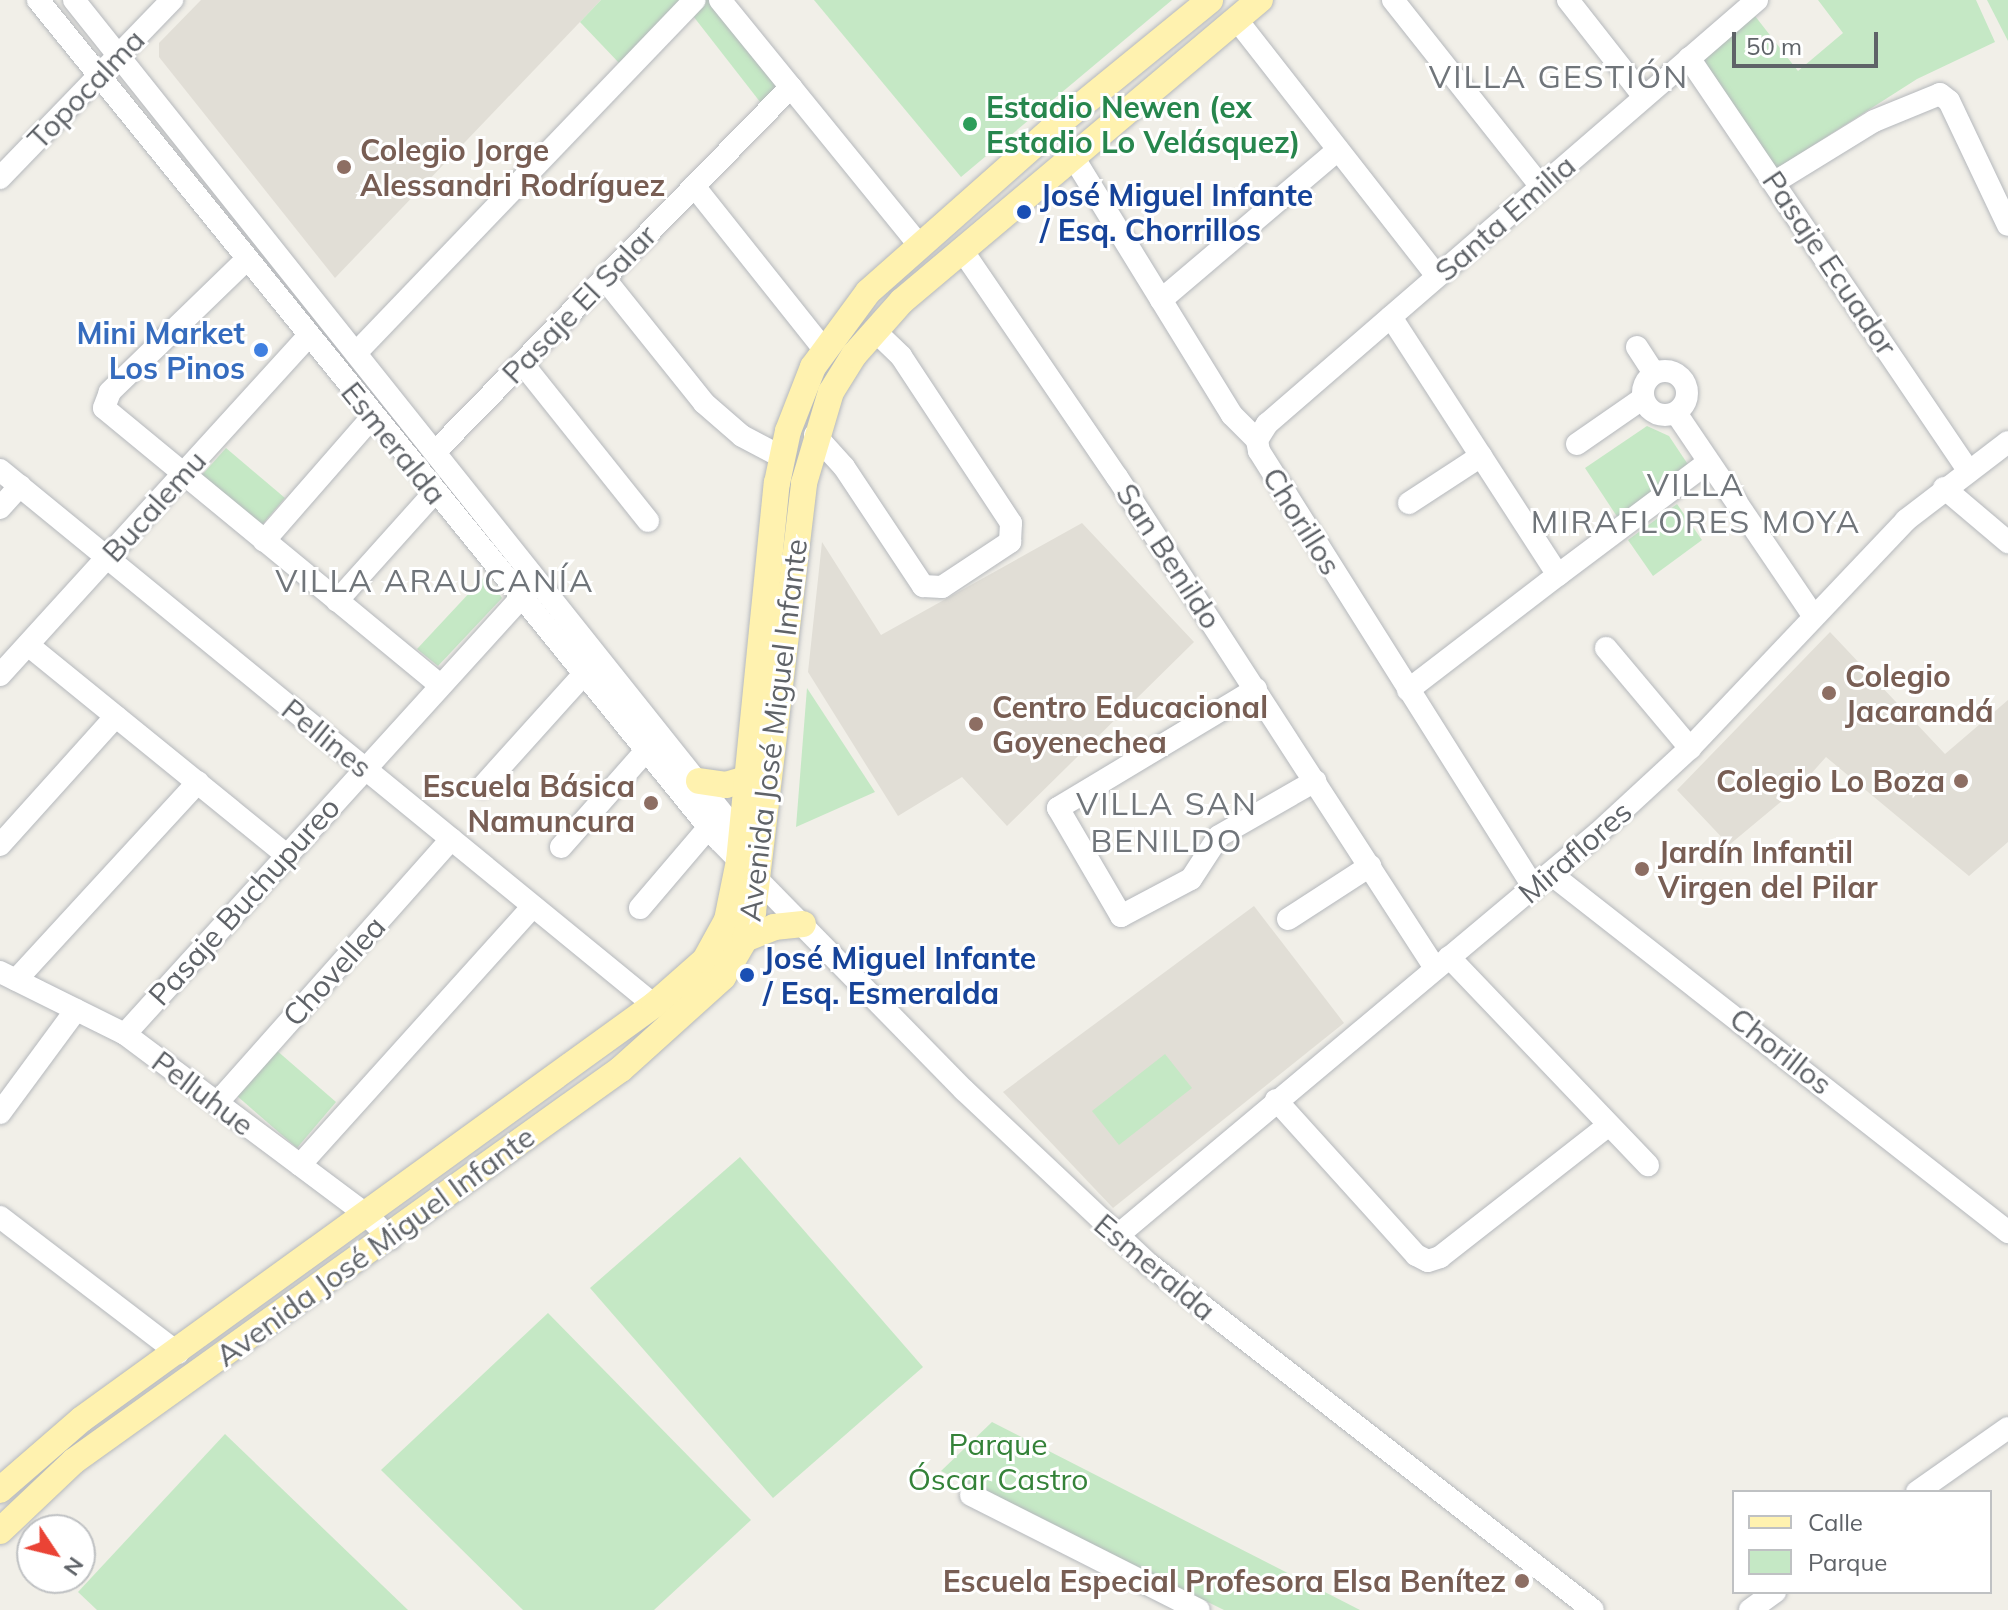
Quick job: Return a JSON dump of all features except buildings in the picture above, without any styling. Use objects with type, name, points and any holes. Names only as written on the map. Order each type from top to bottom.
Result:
[{"type":"main road","name":"Avenida José Miguel Infante","points":[[0,1490],[58,1438],[368,1216],[654,1005],[696,970],[720,938],[750,869],[741,832],[782,457],[800,396],[823,348],[868,292],[1210,0]]},
{"type":"main road","name":"Avenida José Miguel Infante","points":[[0,1531],[74,1461],[390,1239],[652,1044],[723,977],[745,939],[750,869],[804,483],[815,435],[837,383],[874,330],[962,250],[1260,0]]},
{"type":"main road","points":[[699,781],[726,785],[746,779]]},
{"type":"main road","points":[[745,939],[774,927],[803,924]]},
{"type":"street","name":"Esmeralda","points":[[38,0],[372,417],[708,828],[964,1090],[1117,1236],[1593,1610]]},
{"type":"street","name":"Esmeralda","points":[[74,0],[741,832]]},
{"type":"street","name":"Topocalma","points":[[0,178],[172,0]]},
{"type":"street","points":[[356,353],[694,0]]},
{"type":"street","points":[[720,0],[920,246]]},
{"type":"street","points":[[1393,0],[1541,187]]},
{"type":"street","points":[[1568,0],[1644,97]]},
{"type":"street","name":"Santa Emilia","points":[[1257,440],[1267,424],[1752,2]]},
{"type":"street","points":[[1237,20],[1437,276]]},
{"type":"street","name":"Pasaje Ecuador","points":[[1689,58],[1968,470]]},
{"type":"street","name":"Pasaje El Salar","points":[[435,452],[791,87]]},
{"type":"street","points":[[1775,182],[1874,121],[1940,94],[1949,101],[2008,225]]},
{"type":"street","points":[[1161,300],[1338,150]]},
{"type":"street","name":"Chorillos","points":[[1072,155],[1232,415],[1257,440],[1259,451],[1408,690],[1542,881],[2008,1232]]},
{"type":"street","points":[[694,186],[823,348]]},
{"type":"street","name":"San Benildo","points":[[962,250],[1256,689],[1370,866],[1442,963],[1648,1165]]},
{"type":"street","points":[[246,260],[104,403],[110,416],[440,685]]},
{"type":"street","points":[[604,278],[704,403],[742,436],[782,457]]},
{"type":"street","points":[[1391,317],[1558,575]]},
{"type":"street","points":[[815,435],[844,467],[919,581],[929,588],[942,587],[1006,546],[1013,535],[1011,523],[908,367],[874,330]]},
{"type":"street","name":"Bucalemu","points":[[0,675],[308,336]]},
{"type":"street","points":[[1637,347],[1654,373]]},
{"type":"street","points":[[522,363],[648,521]]},
{"type":"street","points":[[1654,373],[1674,371],[1685,383],[1688,393],[1676,413]]},
{"type":"street","points":[[1577,444],[1642,399],[1654,373]]},
{"type":"street","points":[[1642,399],[1652,411],[1676,413]]},
{"type":"street","points":[[1676,413],[1707,463],[1813,615]]},
{"type":"street","points":[[264,541],[372,417]]},
{"type":"street","name":"Miraflores","points":[[1117,1236],[1276,1100],[1542,881],[1690,748],[1813,615],[1944,488],[2008,442]]},
{"type":"street","points":[[1409,503],[1481,456]]},
{"type":"street","points":[[1408,690],[1707,463]]},
{"type":"street","name":"Pellines","points":[[0,470],[654,1005]]},
{"type":"street","points":[[0,508],[20,486]]},
{"type":"street","points":[[1944,488],[2008,542]]},
{"type":"street","points":[[337,601],[434,493]]},
{"type":"street","name":"Pasaje Buchupureo","points":[[125,1034],[520,599]]},
{"type":"street","points":[[28,645],[286,855]]},
{"type":"street","points":[[1606,648],[1690,748]]},
{"type":"street","points":[[483,786],[582,676]]},
{"type":"street","points":[[1256,689],[1058,808],[1121,916],[1191,879],[1219,836],[1315,781]]},
{"type":"street","points":[[0,845],[116,716]]},
{"type":"street","points":[[561,847],[644,753]]},
{"type":"street","points":[[8,976],[198,782]]},
{"type":"street","points":[[640,908],[708,828]]},
{"type":"street","name":"Chovellea","points":[[217,1103],[451,839]]},
{"type":"street","points":[[1288,919],[1370,866]]},
{"type":"street","points":[[300,1165],[533,906]]},
{"type":"street","name":"Pelluhue","points":[[8,976],[125,1034],[368,1216],[390,1239]]},
{"type":"street","points":[[0,1113],[76,1010]]},
{"type":"street","points":[[1276,1100],[1416,1255],[1428,1261],[1440,1257],[1609,1125]]},
{"type":"street","points":[[0,1217],[178,1353]]},
{"type":"street","points":[[1920,1490],[2008,1428]]},
{"type":"street","points":[[971,1495],[1199,1610]]},
{"type":"street","points":[[1750,1610],[1772,1594]]},
{"type":"shaded area","name":"Colegio Jorge Alessandri Rodríguez","points":[[201,0],[601,0],[335,278],[159,57],[159,43]]},
{"type":"shaded area","name":"Centro Educacional Goyenechea","points":[[1082,523],[1194,642],[1007,826],[962,777],[898,816],[808,672],[822,542],[881,635]]},
{"type":"shaded area","name":"Colegio Jacarandá","points":[[1830,632],[1945,754],[2008,700],[2008,842],[1969,876],[1826,757],[1801,785],[1729,845],[1677,790]]},
{"type":"shaded area","points":[[1254,906],[1344,1023],[1113,1208],[1003,1092]]},
{"type":"green space","points":[[601,0],[682,0],[620,64],[580,22]]},
{"type":"green space","points":[[701,0],[710,0],[777,85],[764,107],[690,12]]},
{"type":"green space","name":"Estadio Newen (ex Estadio Lo Velásquez)","points":[[814,0],[1172,0],[961,177]]},
{"type":"green space","points":[[1818,0],[1976,0],[1995,42],[1917,79],[1776,169],[1703,59],[1755,16],[1798,71],[1843,33]]},
{"type":"green space","points":[[1987,0],[2008,0],[2008,41]]},
{"type":"green space","points":[[1647,426],[1669,436],[1691,469],[1618,518],[1585,468]]},
{"type":"green space","points":[[226,448],[285,498],[260,527],[202,475]]},
{"type":"green space","points":[[1677,504],[1702,540],[1653,576],[1628,540]]},
{"type":"green space","points":[[486,575],[502,598],[438,666],[417,649]]},
{"type":"green space","points":[[807,688],[875,792],[796,827]]},
{"type":"green space","points":[[275,1049],[336,1102],[297,1148],[236,1095]]},
{"type":"green space","points":[[1165,1054],[1192,1088],[1119,1145],[1092,1111]]},
{"type":"green space","points":[[740,1157],[923,1367],[773,1498],[590,1288]]},
{"type":"green space","points":[[548,1313],[751,1520],[654,1610],[523,1610],[381,1470]]},
{"type":"green space","name":"Parque Óscar Castro","points":[[992,1422],[1360,1610],[1224,1610],[941,1471]]},
{"type":"green space","points":[[225,1434],[408,1610],[97,1610],[80,1594],[96,1594],[96,1573]]},
{"type":"place","name":"Estadio Newen (ex Estadio Lo Velásquez)","points":[[970,124]]},
{"type":"place","name":"Colegio Jorge Alessandri Rodríguez","points":[[344,167]]},
{"type":"place","name":"José Miguel Infante / Esq. Chorrillos","points":[[1024,212]]},
{"type":"place","name":"Mini Market Los Pinos","points":[[261,350]]},
{"type":"place","name":"Colegio Jacarandá","points":[[1829,693]]},
{"type":"place","name":"Centro Educacional Goyenechea","points":[[976,724]]},
{"type":"place","name":"Colegio Lo Boza","points":[[1961,781]]},
{"type":"place","name":"Escuela Básica Namuncura","points":[[651,803]]},
{"type":"place","name":"Jardín Infantil Virgen del Pilar","points":[[1642,869]]},
{"type":"place","name":"José Miguel Infante / Esq. Esmeralda","points":[[747,975]]},
{"type":"place","name":"Escuela Especial Profesora Elsa Benítez","points":[[1522,1581]]},
{"type":"district","name":"VILLA GESTIÓN","points":[[1559,76]]},
{"type":"district","name":"VILLA MIRAFLORES MOYA","points":[[1696,504]]},
{"type":"district","name":"VILLA ARAUCANÍA","points":[[435,580]]},
{"type":"district","name":"VILLA SAN BENILDO","points":[[1167,822]]}]
